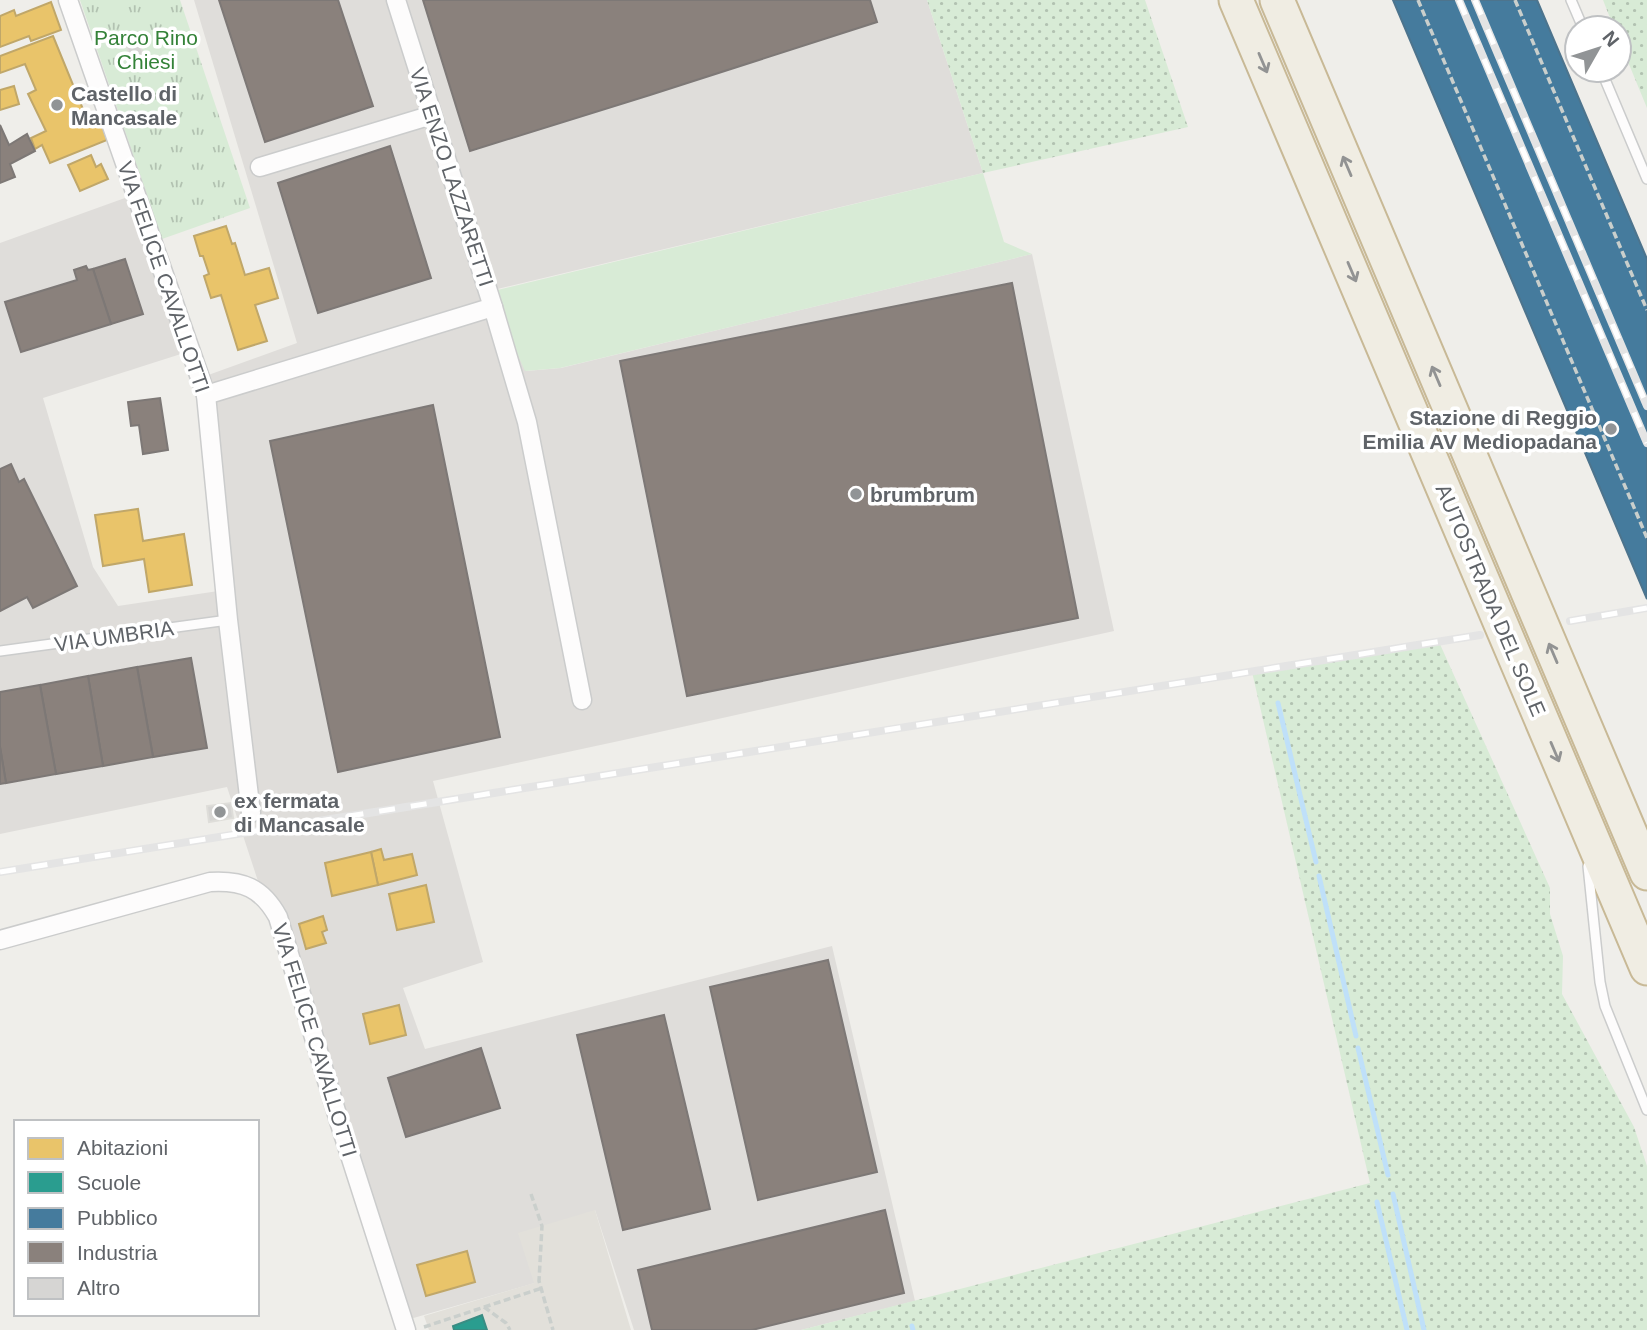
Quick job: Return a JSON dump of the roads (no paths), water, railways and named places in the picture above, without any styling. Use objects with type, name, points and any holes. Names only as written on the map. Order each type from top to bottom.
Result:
[{"type":"highway","name":"AUTOSTRADA DEL SOLE","points":[[1236,0],[1647,968]]},
{"type":"highway","name":"AUTOSTRADA DEL SOLE","points":[[1277,0],[1647,873]]},
{"type":"street","name":"VIA FELICE CAVALLOTTI","points":[[68,0],[206,395],[228,620],[251,813]]},
{"type":"street","name":"VIA ENZO LAZZARETTI","points":[[206,395],[493,307],[396,0]]},
{"type":"street","points":[[260,167],[432,115]]},
{"type":"street","points":[[493,307],[527,422],[582,700]]},
{"type":"street","name":"VIA FELICE CAVALLOTTI","points":[[0,940],[210,882],[243,884],[264,896],[278,917],[339,1122],[406,1330]]},
{"type":"lane","points":[[1607,84],[1647,179]]},
{"type":"lane","name":"VIA UMBRIA","points":[[0,651],[228,620]]},
{"type":"lane","points":[[1601,764],[1632,808]]},
{"type":"lane","points":[[1584,819],[1600,982],[1605,1006],[1647,1110]]},
{"type":"waterway","points":[[1278,703],[1316,862]]},
{"type":"waterway","points":[[1319,876],[1356,1036]]},
{"type":"waterway","points":[[1358,1048],[1388,1175]]},
{"type":"waterway","points":[[1393,1194],[1424,1330]]},
{"type":"waterway","points":[[1377,1202],[1407,1330]]},
{"type":"waterway","points":[[912,1326],[913,1330]]},
{"type":"railway","points":[[1459,0],[1647,443]]},
{"type":"railway","points":[[1475,0],[1647,406]]},
{"type":"railway","points":[[1570,621],[1647,608]]},
{"type":"railway","points":[[0,872],[1480,635]]},
{"type":"place","name":"Castello di Mancasale","points":[[57,105]]},
{"type":"place","name":"Stazione di Reggio Emilia AV Mediopadana","points":[[1611,429]]},
{"type":"place","name":"brumbrum","points":[[856,494]]},
{"type":"place","name":"ex fermata di Mancasale","points":[[220,812]]},
{"type":"park label","name":"Parco Rino Chiesi","points":[[146,49]]}]
